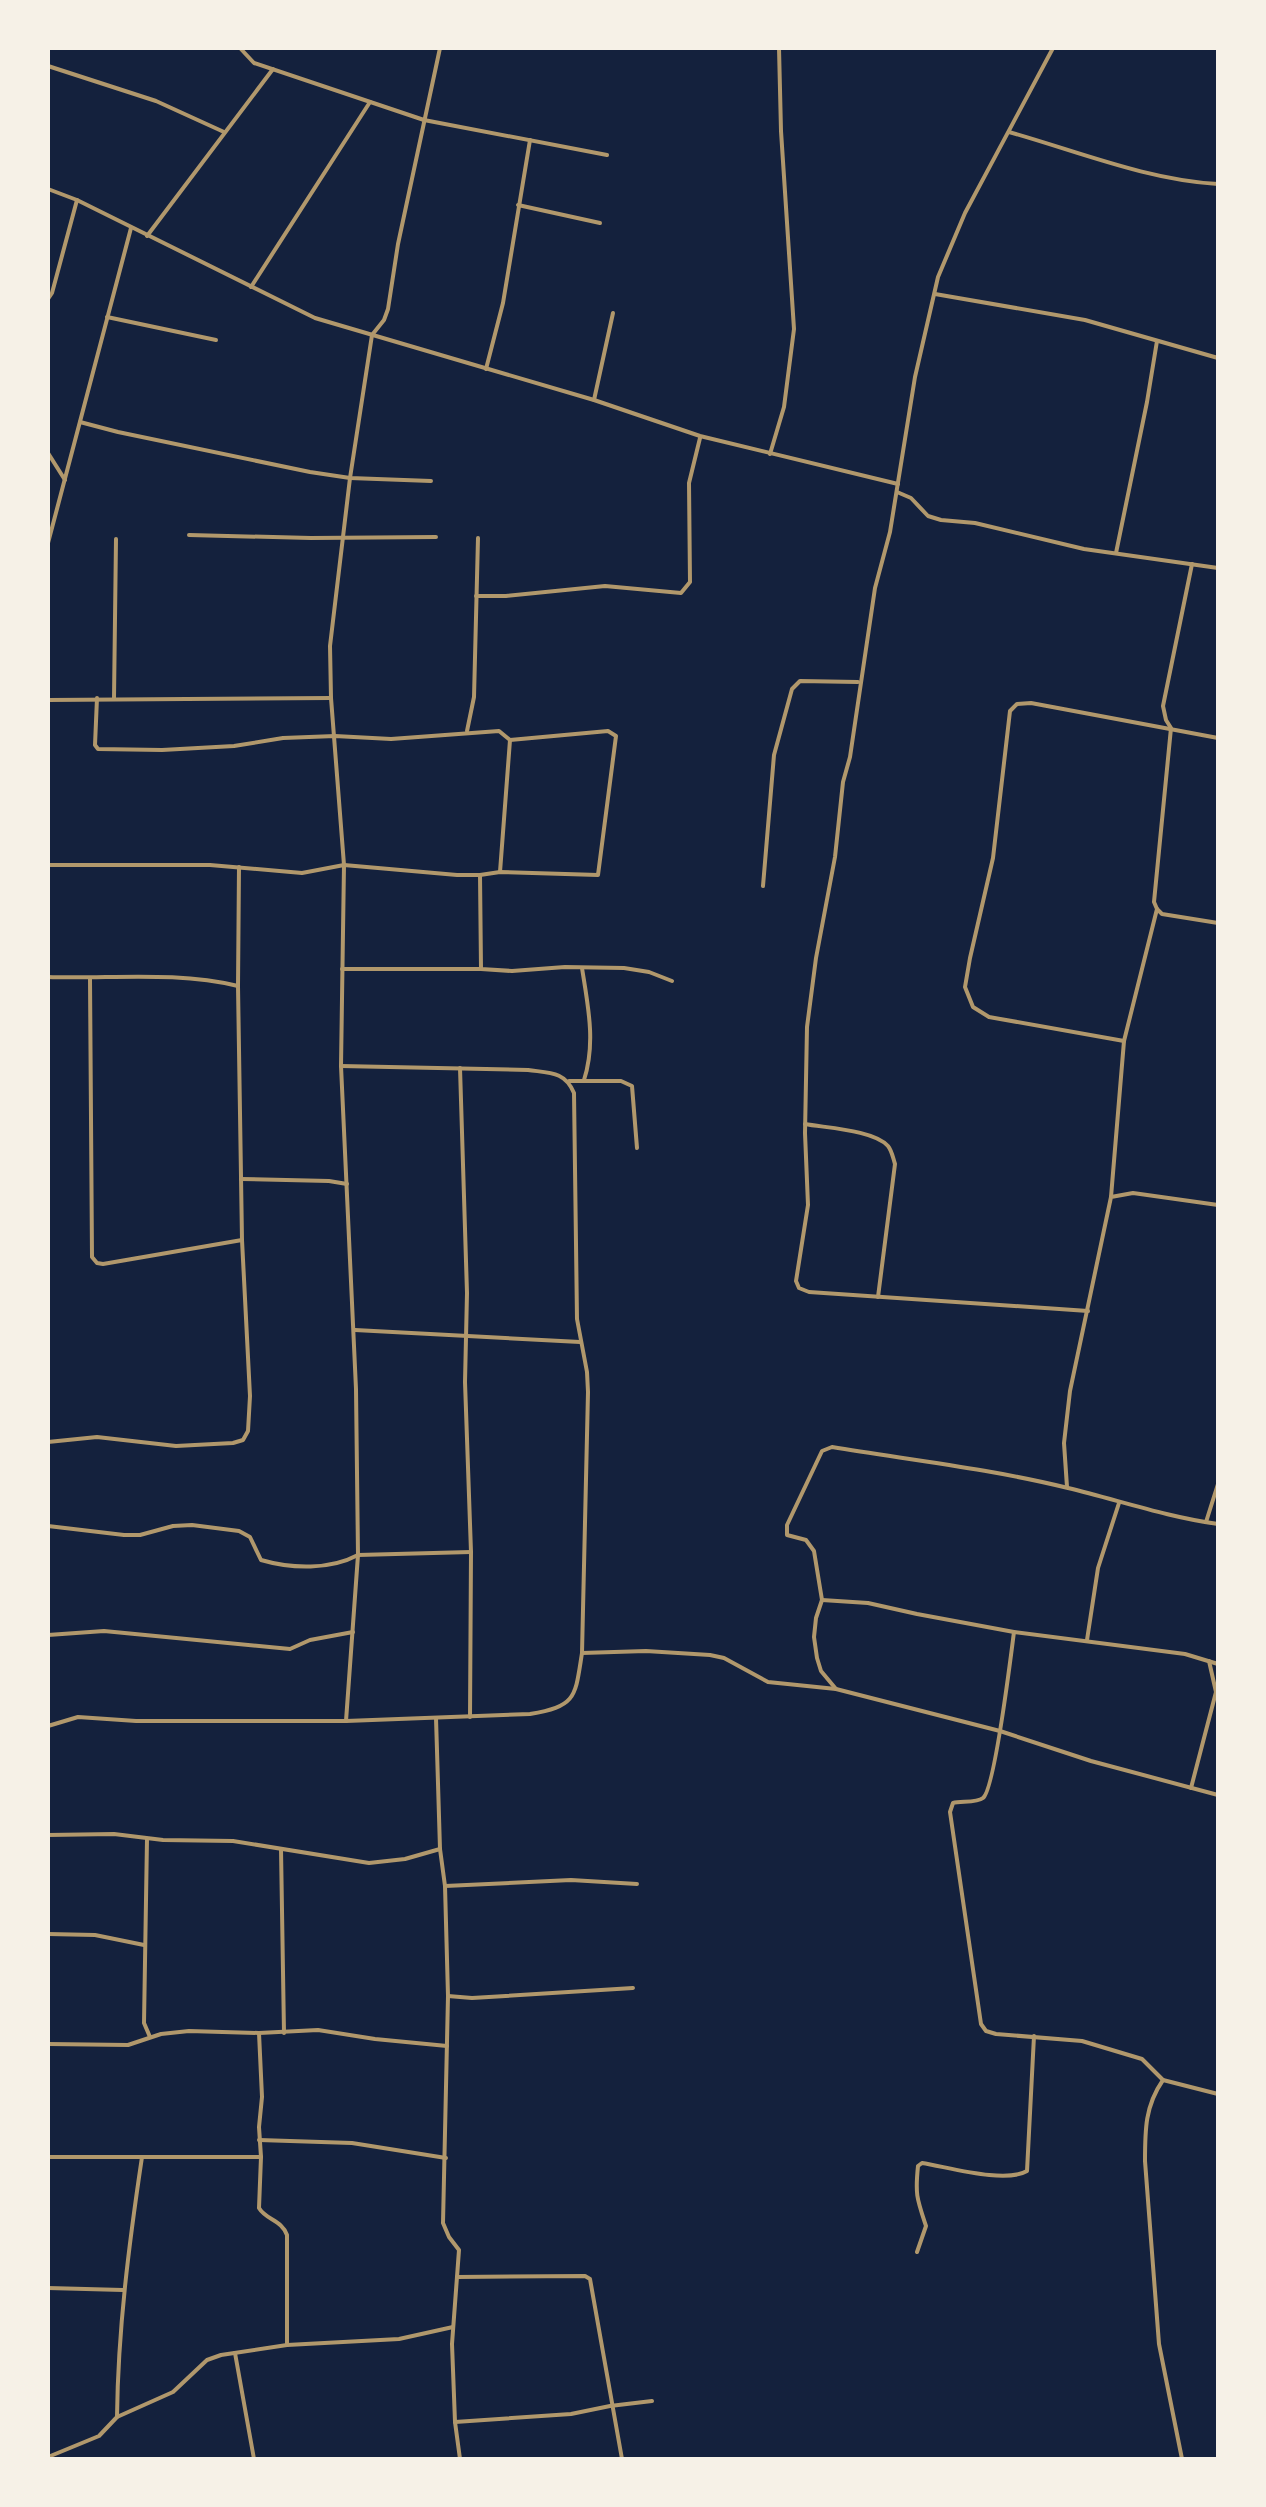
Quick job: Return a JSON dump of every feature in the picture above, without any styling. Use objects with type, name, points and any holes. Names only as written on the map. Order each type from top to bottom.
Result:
[{"type":"street","points":[[240,48],[254,63],[424,120],[607,155]]},
{"type":"street","points":[[346,1721],[358,1555],[353,1329],[341,1066],[344,865],[330,646],[350,478],[372,335],[388,309],[440,48]]},
{"type":"street","points":[[770,454],[784,407],[794,329],[781,131],[779,48]]},
{"type":"street","points":[[1053,48],[965,213],[938,277],[915,377],[890,532],[875,588],[850,757],[843,782],[835,857],[816,958],[807,1027],[805,1124],[808,1205],[796,1281],[799,1288],[809,1292],[1088,1311]]},
{"type":"street","points":[[48,66],[156,101],[224,132]]},
{"type":"street","points":[[147,236],[273,69]]},
{"type":"street","points":[[251,287],[370,102]]},
{"type":"street","points":[[1009,132],[1129,167],[1198,183],[1218,184]]},
{"type":"street","points":[[486,369],[503,303],[530,140]]},
{"type":"street","points":[[48,189],[77,200],[315,318],[594,400],[700,436],[898,484]]},
{"type":"street","points":[[48,299],[77,200]]},
{"type":"street","points":[[518,205],[600,223]]},
{"type":"street","points":[[48,543],[131,228]]},
{"type":"street","points":[[935,294],[1085,320],[1218,358]]},
{"type":"street","points":[[594,400],[613,313]]},
{"type":"street","points":[[107,317],[216,340]]},
{"type":"street","points":[[1116,553],[1157,341]]},
{"type":"street","points":[[80,422],[350,478],[431,481]]},
{"type":"street","points":[[476,596],[605,586],[681,593],[690,582],[689,483],[700,436]]},
{"type":"street","points":[[48,453],[65,480]]},
{"type":"street","points":[[897,492],[911,498],[928,516],[941,520],[975,523],[1084,549],[1218,568]]},
{"type":"street","points":[[189,535],[436,537]]},
{"type":"street","points":[[467,732],[474,697],[478,538]]},
{"type":"street","points":[[114,698],[116,539]]},
{"type":"street","points":[[1067,1487],[1064,1443],[1070,1391],[1111,1197],[1124,1041],[1157,909],[1154,902],[1171,728],[1163,706],[1192,564]]},
{"type":"street","points":[[763,886],[774,755],[792,689],[800,681],[859,682]]},
{"type":"street","points":[[48,865],[210,865],[302,873],[344,865],[457,875],[500,872],[598,875],[616,736],[608,731],[510,740],[499,731],[391,739],[335,736],[283,738],[234,746],[162,750],[98,749],[95,745],[97,698]]},
{"type":"street","points":[[48,700],[331,698]]},
{"type":"street","points":[[1124,1041],[989,1017],[973,1007],[965,987],[993,858],[1010,711],[1017,704],[1031,703],[1218,738]]},
{"type":"street","points":[[500,872],[510,740]]},
{"type":"street","points":[[48,1442],[97,1437],[176,1446],[233,1443],[243,1440],[248,1431],[250,1396],[241,1179],[239,867]]},
{"type":"street","points":[[480,875],[481,969]]},
{"type":"street","points":[[1157,909],[1173,916],[1218,923]]},
{"type":"street","points":[[342,969],[512,971],[556,967],[624,968],[649,972],[672,981]]},
{"type":"street","points":[[582,968],[591,1041],[590,1062],[584,1081]]},
{"type":"street","points":[[48,977],[90,979],[132,976],[218,981],[238,986]]},
{"type":"street","points":[[90,979],[92,1257],[103,1264],[242,1240]]},
{"type":"street","points":[[341,1066],[501,1067],[556,1074],[569,1081],[621,1081],[632,1086],[637,1148]]},
{"type":"street","points":[[460,1068],[471,1552],[470,1717]]},
{"type":"street","points":[[48,1726],[78,1717],[136,1721],[346,1721],[470,1717],[530,1714],[555,1710],[569,1702],[578,1682],[582,1653],[588,1392],[580,1342],[574,1226],[574,1093],[569,1081]]},
{"type":"street","points":[[805,1124],[860,1133],[882,1140],[891,1149],[895,1164],[878,1297]]},
{"type":"street","points":[[241,1179],[347,1184]]},
{"type":"street","points":[[1111,1197],[1133,1193],[1218,1205]]},
{"type":"street","points":[[353,1329],[580,1342]]},
{"type":"street","points":[[836,1689],[821,1671],[817,1658],[814,1637],[822,1600],[811,1544],[787,1535],[787,1525],[822,1451],[832,1447],[1067,1487],[1119,1503],[1218,1524]]},
{"type":"street","points":[[1206,1522],[1218,1484]]},
{"type":"street","points":[[1087,1641],[1098,1568],[1119,1503]]},
{"type":"street","points":[[48,1526],[140,1535],[173,1526],[192,1525],[239,1531],[250,1537],[261,1560],[293,1565],[325,1566],[358,1555],[471,1552]]},
{"type":"street","points":[[822,1600],[868,1603],[1014,1632],[1185,1654],[1218,1664]]},
{"type":"street","points":[[48,1635],[104,1631],[290,1649],[310,1640],[353,1632]]},
{"type":"street","points":[[1014,1632],[988,1792],[984,1798],[953,1803],[950,1812],[981,2024],[986,2031],[996,2034],[1082,2041],[1142,2059],[1163,2080],[1218,2094]]},
{"type":"street","points":[[582,1653],[646,1651],[724,1658],[768,1682],[836,1689],[1000,1731],[1091,1761],[1218,1795]]},
{"type":"street","points":[[1191,1788],[1217,1691],[1209,1661]]},
{"type":"street","points":[[436,1718],[448,1996],[443,2223],[459,2250],[453,2327],[455,2422],[460,2459]]},
{"type":"street","points":[[48,1835],[114,1834],[147,1839],[221,1840],[369,1863],[405,1859],[440,1849]]},
{"type":"street","points":[[147,1839],[144,2023],[150,2037]]},
{"type":"street","points":[[281,1849],[284,2033]]},
{"type":"street","points":[[445,1886],[571,1880],[637,1884]]},
{"type":"street","points":[[48,1934],[95,1935],[144,1945]]},
{"type":"street","points":[[448,1996],[472,1998],[633,1988]]},
{"type":"street","points":[[48,2044],[128,2045],[150,2037],[189,2031],[284,2033],[327,2030],[375,2039],[447,2046]]},
{"type":"street","points":[[259,2033],[262,2097],[259,2208],[278,2222],[287,2235],[287,2345]]},
{"type":"street","points":[[917,2252],[926,2226],[916,2202],[915,2189],[918,2166],[922,2163],[1002,2176],[1018,2176],[1027,2171],[1034,2036]]},
{"type":"street","points":[[1163,2080],[1152,2097],[1145,2131],[1145,2161],[1159,2344],[1182,2459]]},
{"type":"street","points":[[259,2140],[352,2143],[446,2158]]},
{"type":"street","points":[[48,2157],[261,2157]]},
{"type":"street","points":[[117,2417],[123,2290],[142,2157]]},
{"type":"street","points":[[457,2277],[585,2276],[590,2279],[610,2406],[622,2459]]},
{"type":"street","points":[[48,2288],[123,2290]]},
{"type":"street","points":[[48,2457],[99,2436],[117,2417],[173,2392],[207,2360],[287,2345],[399,2339],[453,2327]]},
{"type":"street","points":[[235,2353],[254,2459]]},
{"type":"street","points":[[455,2422],[571,2414],[652,2401]]}]
